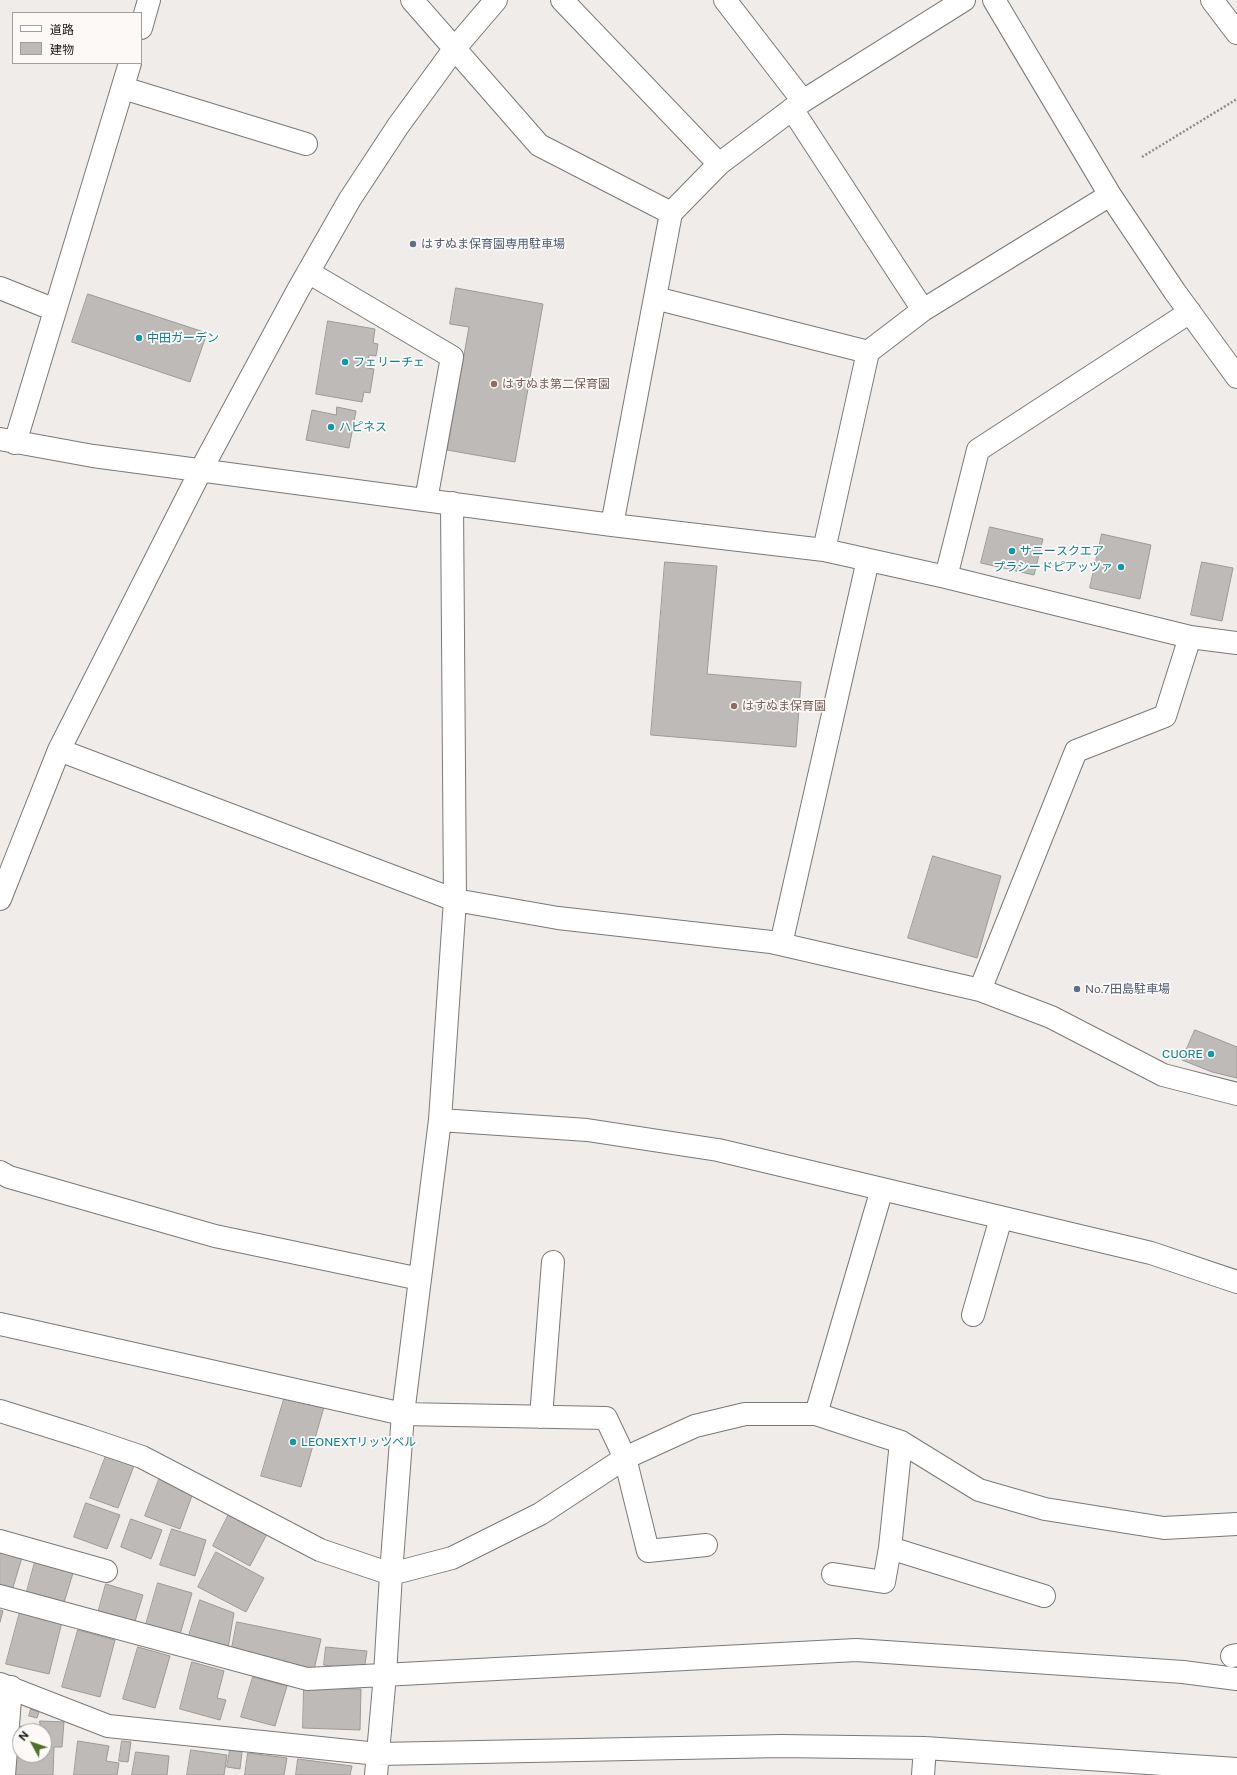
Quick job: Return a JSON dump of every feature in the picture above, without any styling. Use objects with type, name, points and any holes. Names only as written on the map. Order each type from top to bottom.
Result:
[{"type":"street","points":[[142,25],[150,0]]},
{"type":"street","points":[[412,0],[539,145],[671,213]]},
{"type":"street","points":[[0,899],[59,750],[201,470],[308,272],[350,198],[398,126],[455,48],[496,0]]},
{"type":"street","points":[[562,0],[719,164]]},
{"type":"street","points":[[724,0],[798,105],[923,310]]},
{"type":"street","points":[[612,525],[671,213],[719,164],[798,105],[964,0]]},
{"type":"street","points":[[994,0],[1110,195],[1190,312],[1237,377]]},
{"type":"street","points":[[1212,0],[1237,33]]},
{"type":"street","points":[[130,64],[55,310],[8,441],[93,456],[612,525],[824,550],[946,577],[1190,637],[1237,643]]},
{"type":"street","points":[[123,88],[306,144]]},
{"type":"street","points":[[824,550],[868,352],[923,310],[1110,195]]},
{"type":"street","points":[[308,272],[452,357],[426,500]]},
{"type":"street","points":[[0,288],[55,310]]},
{"type":"street","points":[[655,298],[868,352]]},
{"type":"street","points":[[946,577],[978,450],[1190,312]]},
{"type":"street","points":[[377,1765],[385,1675],[403,1414],[440,1120],[455,900],[452,503]]},
{"type":"street","points":[[781,944],[868,560]]},
{"type":"street","points":[[980,990],[1076,751],[1165,716],[1190,637]]},
{"type":"street","points":[[59,750],[455,900],[558,918],[771,942],[980,990],[1051,1017],[1163,1075],[1237,1094]]},
{"type":"street","points":[[440,1120],[587,1130],[718,1150],[1151,1252],[1237,1282]]},
{"type":"street","points":[[0,1172],[16,1179],[215,1236],[420,1279]]},
{"type":"street","points":[[816,1414],[882,1189]]},
{"type":"street","points":[[973,1315],[1002,1218]]},
{"type":"street","points":[[541,1417],[553,1262]]},
{"type":"street","points":[[0,1324],[403,1414],[606,1418],[625,1458],[648,1551],[706,1545]]},
{"type":"street","points":[[0,1412],[83,1437],[142,1457],[320,1550],[391,1574],[452,1558],[540,1514],[625,1458],[695,1426],[745,1414],[816,1414],[901,1442],[979,1490],[1045,1509],[1164,1528],[1237,1524]]},
{"type":"street","points":[[833,1574],[884,1582],[890,1548],[901,1442]]},
{"type":"street","points":[[0,1541],[106,1571]]},
{"type":"street","points":[[890,1548],[1044,1596]]},
{"type":"street","points":[[0,1596],[307,1679],[856,1650],[1175,1672],[1237,1679]]},
{"type":"street","points":[[4,1775],[5,1686],[108,1726],[377,1765],[781,1746],[925,1748],[1237,1769]]},
{"type":"street","points":[[923,1775],[925,1748]]},
{"type":"path","points":[[1142,158],[1237,99]]},
{"type":"building","points":[[456,288],[543,304],[515,462],[447,450],[469,327],[450,324]]},
{"type":"building","name":"中田ガーデン","points":[[88,294],[207,333],[190,382],[72,342]]},
{"type":"building","name":"フェリーチェ","points":[[328,321],[375,329],[373,343],[378,344],[376,356],[369,355],[367,368],[374,369],[370,393],[364,392],[362,402],[316,394]]},
{"type":"building","name":"ハピネス","points":[[337,407],[356,411],[349,448],[306,440],[312,410],[336,415]]},
{"type":"building","name":"サニースクエア","points":[[990,527],[1043,539],[1034,575],[981,563]]},
{"type":"building","name":"プラシードピアッツァ","points":[[1102,534],[1151,545],[1140,599],[1090,588]]},
{"type":"building","points":[[665,562],[717,566],[707,674],[801,682],[796,747],[651,735]]},
{"type":"building","points":[[1202,562],[1233,568],[1222,621],[1191,615]]},
{"type":"building","points":[[933,856],[1001,876],[977,958],[908,938]]},
{"type":"building","name":"CUORE","points":[[1195,1030],[1237,1047],[1237,1078],[1212,1072],[1182,1060]]},
{"type":"building","name":"LEONEXTリッツベル","points":[[285,1396],[324,1407],[301,1487],[261,1476]]},
{"type":"building","points":[[107,1453],[135,1463],[118,1508],[90,1498]]},
{"type":"building","points":[[160,1477],[194,1490],[180,1529],[145,1516]]},
{"type":"building","points":[[86,1503],[120,1515],[107,1549],[74,1537]]},
{"type":"building","points":[[229,1514],[267,1534],[250,1566],[213,1546]]},
{"type":"building","points":[[131,1519],[162,1530],[151,1559],[121,1547]]},
{"type":"building","points":[[172,1529],[206,1540],[195,1576],[160,1565]]},
{"type":"building","points":[[0,1547],[23,1554],[11,1594],[0,1591]]},
{"type":"building","points":[[216,1552],[264,1578],[246,1612],[198,1587]]},
{"type":"building","points":[[35,1562],[73,1573],[63,1606],[26,1595]]},
{"type":"building","points":[[158,1583],[192,1593],[179,1638],[145,1628]]},
{"type":"building","points":[[106,1584],[143,1595],[133,1628],[97,1617]]},
{"type":"building","points":[[200,1600],[234,1613],[227,1654],[187,1642]]},
{"type":"building","points":[[0,1610],[3,1611],[0,1622]]},
{"type":"building","points":[[20,1612],[62,1622],[49,1674],[6,1664]]},
{"type":"building","points":[[237,1622],[321,1639],[314,1670],[231,1653]]},
{"type":"building","points":[[78,1630],[115,1640],[100,1697],[62,1687]]},
{"type":"building","points":[[138,1647],[170,1656],[155,1708],[123,1699]]},
{"type":"building","points":[[326,1647],[367,1651],[364,1670],[324,1665]]},
{"type":"building","points":[[192,1662],[224,1671],[217,1698],[226,1700],[220,1720],[180,1709]]},
{"type":"building","points":[[253,1677],[287,1686],[275,1726],[241,1717]]},
{"type":"building","points":[[304,1688],[361,1689],[360,1730],[303,1728]]},
{"type":"building","points":[[31,1709],[39,1712],[37,1718],[29,1716]]},
{"type":"building","points":[[40,1721],[64,1722],[62,1747],[54,1747],[53,1775],[12,1775],[12,1763],[52,1763],[52,1723],[40,1723]]},
{"type":"building","points":[[78,1741],[109,1746],[106,1761],[119,1763],[117,1775],[74,1775]]},
{"type":"building","points":[[122,1741],[131,1742],[128,1762],[119,1761]]},
{"type":"building","points":[[191,1750],[227,1755],[224,1775],[187,1775]]},
{"type":"building","points":[[230,1750],[242,1752],[240,1769],[227,1767]]},
{"type":"building","points":[[136,1752],[169,1756],[167,1775],[132,1775]]},
{"type":"building","points":[[248,1753],[287,1758],[284,1775],[245,1775]]},
{"type":"building","points":[[298,1759],[352,1766],[350,1775],[296,1775]]},
{"type":"place","name":"はすぬま保育園専用駐車場","points":[[413,244]]},
{"type":"place","name":"中田ガーデン","points":[[139,338]]},
{"type":"place","name":"フェリーチェ","points":[[345,362]]},
{"type":"place","name":"はすぬま第二保育園","points":[[494,384]]},
{"type":"place","name":"ハピネス","points":[[331,427]]},
{"type":"place","name":"サニースクエア","points":[[1012,551]]},
{"type":"place","name":"プラシードピアッツァ","points":[[1121,567]]},
{"type":"place","name":"はすぬま保育園","points":[[734,706]]},
{"type":"place","name":"No.7田島駐車場","points":[[1077,989]]},
{"type":"place","name":"CUORE","points":[[1211,1054]]},
{"type":"place","name":"LEONEXTリッツベル","points":[[293,1442]]}]
